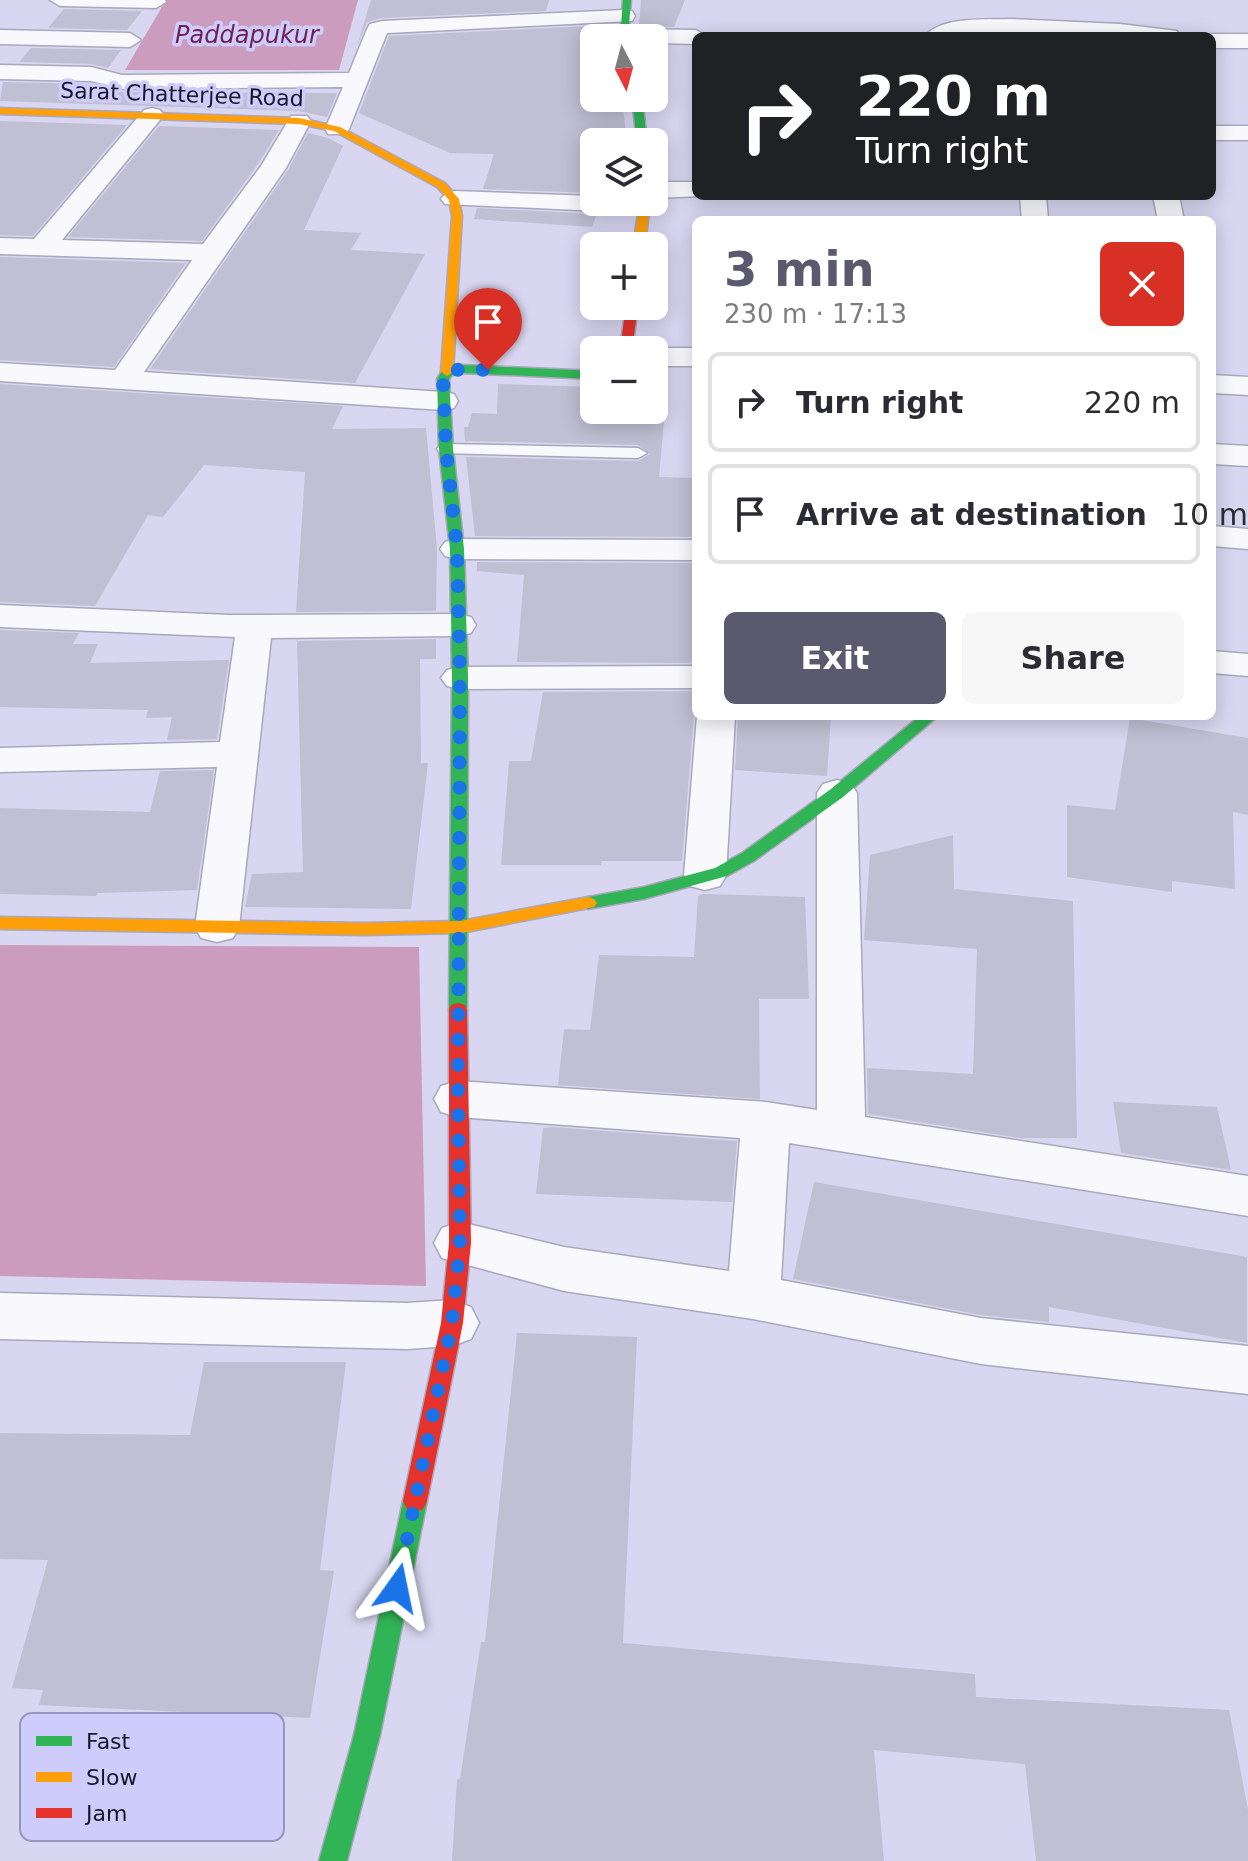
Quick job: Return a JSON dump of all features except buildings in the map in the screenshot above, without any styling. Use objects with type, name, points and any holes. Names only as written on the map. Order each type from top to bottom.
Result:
[{"type":"street","points":[[60,0],[157,1]]},
{"type":"street","points":[[993,0],[997,27]]},
{"type":"street","points":[[111,81],[130,40],[157,1]]},
{"type":"street","points":[[337,129],[378,29],[382,27],[475,10],[625,23],[692,36]]},
{"type":"street","points":[[943,32],[949,29],[997,27],[1135,32]]},
{"type":"street","points":[[0,37],[130,40]]},
{"type":"street","points":[[30,112],[83,39]]},
{"type":"street","points":[[1216,41],[1248,41]]},
{"type":"street","points":[[0,72],[98,75],[111,81],[358,80]]},
{"type":"street","points":[[42,246],[144,115],[158,82]]},
{"type":"street","name":"Sarat Chatterjee Road","points":[[0,111],[299,121],[337,129],[441,185],[454,199]]},
{"type":"street","points":[[122,382],[273,168],[299,121]]},
{"type":"street","points":[[1216,133],[1248,133]]},
{"type":"street","points":[[668,195],[692,191]]},
{"type":"street","points":[[333,1861],[367,1735],[452,1323],[460,1243],[460,678],[457,549],[446,449],[445,386],[457,216],[454,199],[580,199]]},
{"type":"street","points":[[0,246],[211,252]]},
{"type":"street","points":[[668,357],[692,357]]},
{"type":"street","points":[[0,372],[122,382],[445,386],[462,369],[580,374]]},
{"type":"street","points":[[1216,384],[1248,386]]},
{"type":"street","points":[[1216,454],[1248,456]]},
{"type":"street","points":[[1216,536],[1248,539]]},
{"type":"street","points":[[457,549],[692,550]]},
{"type":"street","points":[[0,616],[254,628],[458,625]]},
{"type":"street","points":[[217,927],[254,628]]},
{"type":"street","points":[[1216,662],[1248,665]]},
{"type":"street","points":[[460,678],[692,677]]},
{"type":"street","points":[[705,876],[716,720]]},
{"type":"street","points":[[0,923],[461,927],[644,893],[721,872],[748,857],[837,793],[925,720]]},
{"type":"street","points":[[0,760],[238,754]]},
{"type":"street","points":[[837,793],[841,1131]]},
{"type":"street","points":[[458,1099],[766,1121],[1248,1196]]},
{"type":"street","points":[[753,1297],[766,1121]]},
{"type":"street","points":[[460,1243],[564,1269],[753,1297],[981,1341],[1248,1370]]},
{"type":"street","points":[[0,1316],[407,1326],[452,1323]]},
{"type":"lane","points":[[446,449],[638,453]]},
{"type":"water","name":"Paddapukur","points":[[166,0],[358,0],[339,70],[125,70]]},
{"type":"water","points":[[0,945],[419,947],[426,1286],[0,1276]]},
{"type":"traffic: fast","points":[[625,24],[627,0]]},
{"type":"traffic: fast","points":[[639,112],[640,128]]},
{"type":"traffic: fast","points":[[458,1010],[460,678],[457,549],[446,449],[443,379],[447,372],[462,369],[580,374]]},
{"type":"traffic: fast","points":[[588,903],[644,893],[721,872],[748,857],[837,793],[925,720]]},
{"type":"traffic: fast","points":[[333,1861],[367,1735],[415,1501]]},
{"type":"traffic: slow","points":[[0,111],[299,121],[337,129],[441,185],[454,199],[457,216],[447,372]]},
{"type":"traffic: slow","points":[[641,232],[643,216]]},
{"type":"traffic: slow","points":[[0,923],[365,929],[461,927],[588,903]]},
{"type":"traffic: jam","points":[[628,336],[630,320]]},
{"type":"traffic: jam","points":[[415,1501],[452,1323],[460,1243],[458,1010]]},
{"type":"route","points":[[397,1588],[452,1323],[460,1243],[460,678],[457,549],[446,449],[443,379],[447,372],[488,370]]}]
